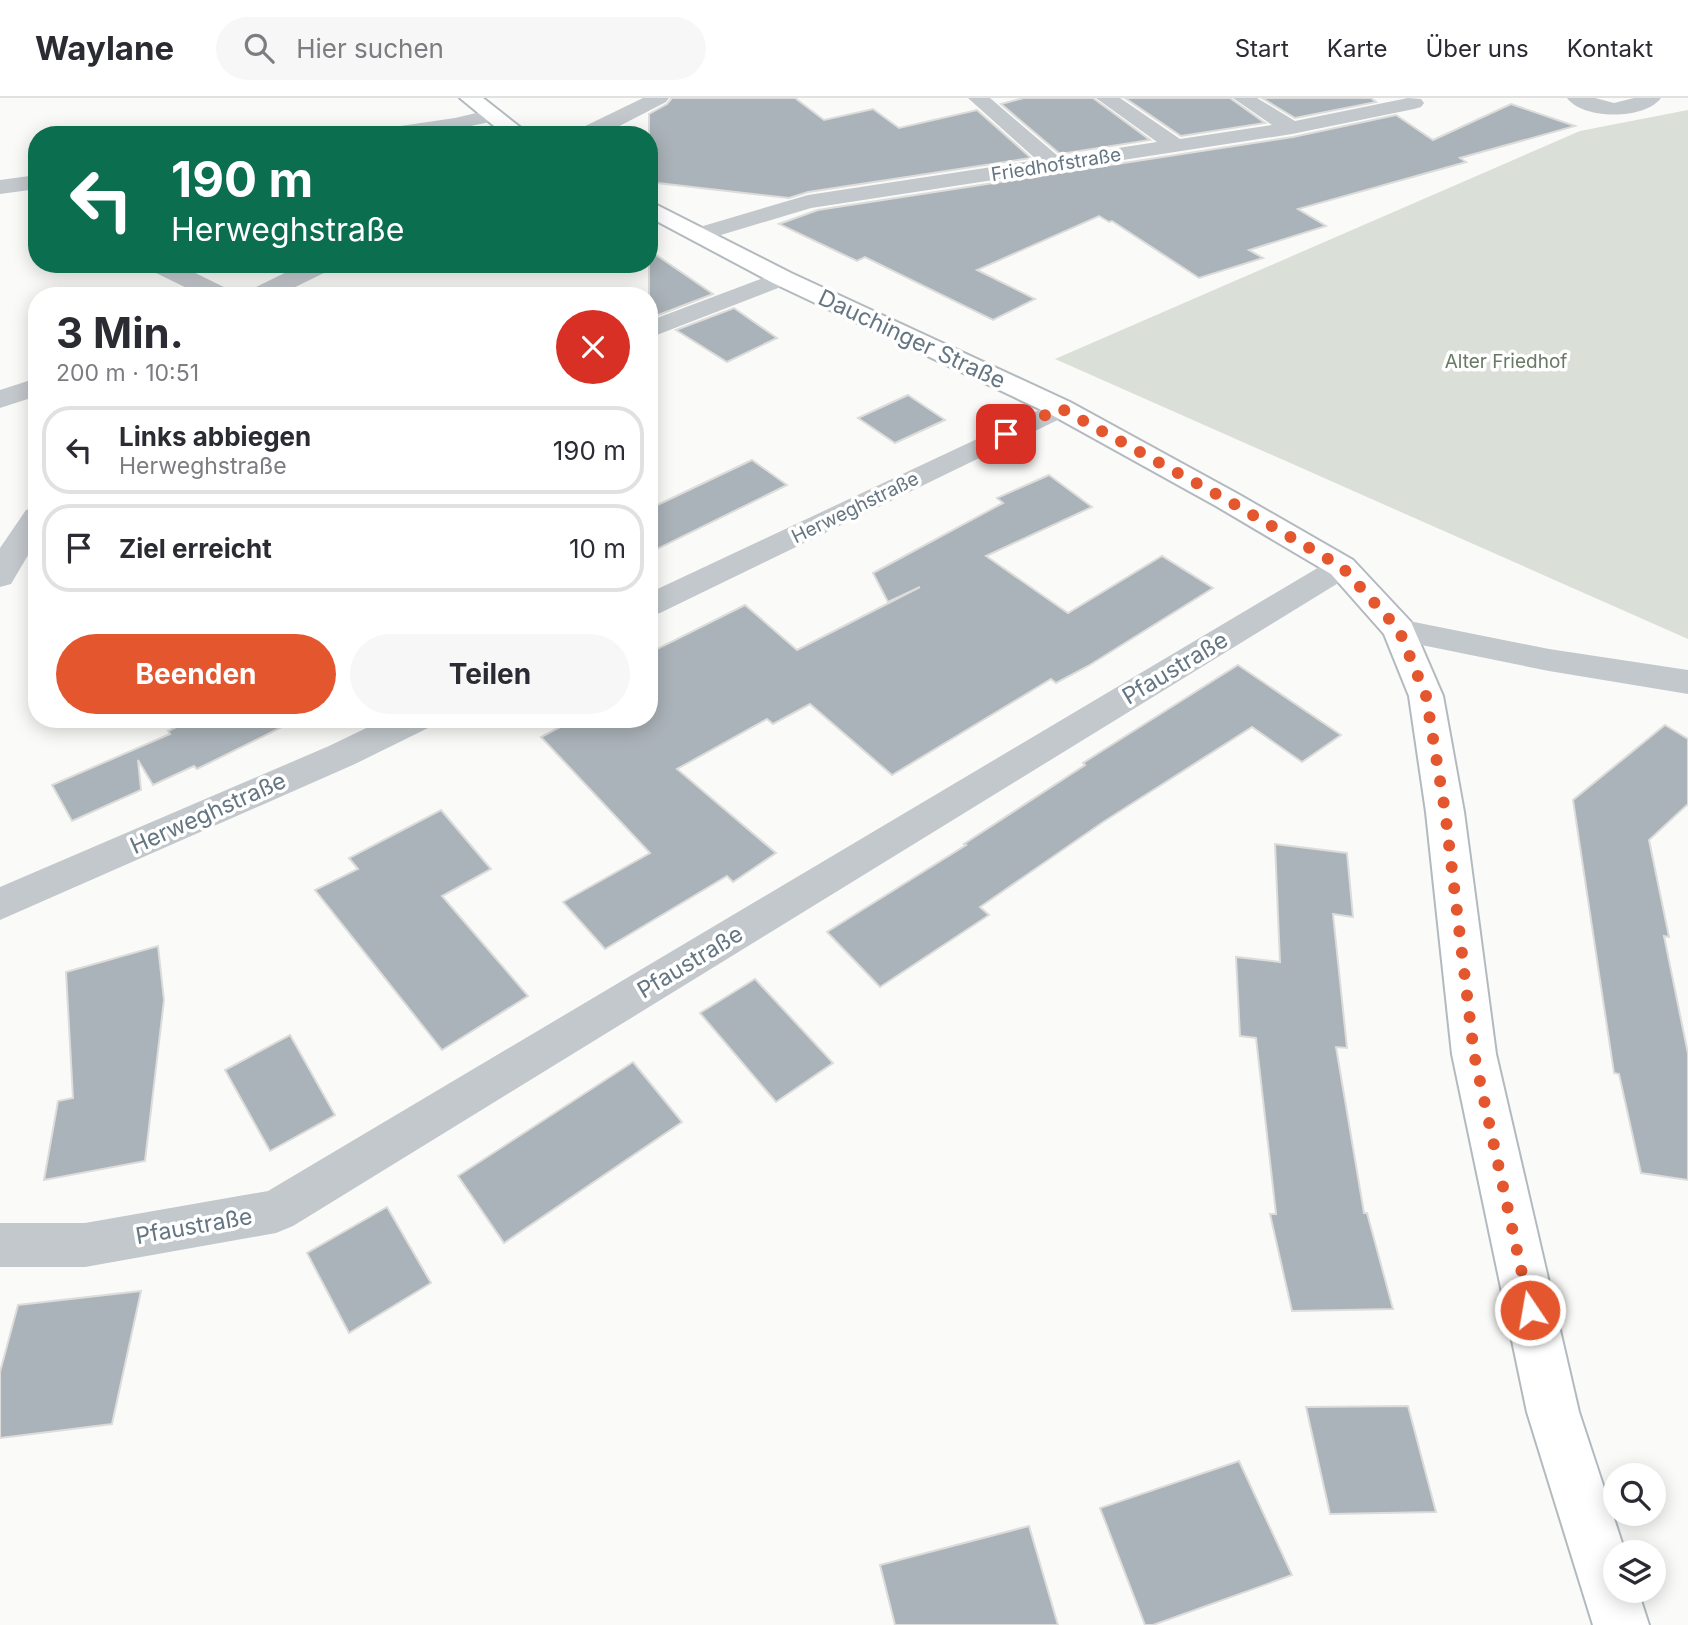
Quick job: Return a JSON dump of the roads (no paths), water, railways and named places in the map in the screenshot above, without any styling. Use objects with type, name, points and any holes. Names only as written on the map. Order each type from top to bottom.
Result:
[{"type":"main road","points":[[470,98],[507,126]]},
{"type":"main road","name":"Dauchinger Straße","points":[[658,212],[782,278],[1060,408],[1227,500],[1342,567],[1399,630],[1426,696],[1445,811],[1474,1054],[1550,1399],[1620,1625]]},
{"type":"street","points":[[603,126],[659,98]]},
{"type":"street","points":[[978,98],[1055,165]]},
{"type":"street","points":[[1106,98],[1174,144]]},
{"type":"street","points":[[1243,98],[1292,128]]},
{"type":"street","points":[[1577,98],[1598,107],[1621,111],[1651,98]]},
{"type":"street","name":"Friedhofstraße","points":[[701,234],[808,202],[1292,128],[1409,101]]},
{"type":"street","points":[[441,126],[493,116]]},
{"type":"street","points":[[0,187],[28,183]]},
{"type":"street","points":[[176,273],[204,287]]},
{"type":"street","points":[[276,287],[304,273]]},
{"type":"street","points":[[658,326],[782,278]]},
{"type":"street","points":[[0,400],[28,389]]},
{"type":"street","name":"Herweghstraße","points":[[658,603],[1060,408]]},
{"type":"street","points":[[15,564],[28,536]]},
{"type":"street","name":"Pfaustraße","points":[[0,1245],[85,1245],[276,1211],[1342,567]]},
{"type":"street","points":[[1399,630],[1549,660],[1688,682]]},
{"type":"street","name":"Herweghstraße","points":[[0,904],[342,755],[398,728]]},
{"type":"park label","name":"Alter Friedhof","points":[[1506,361]]}]
